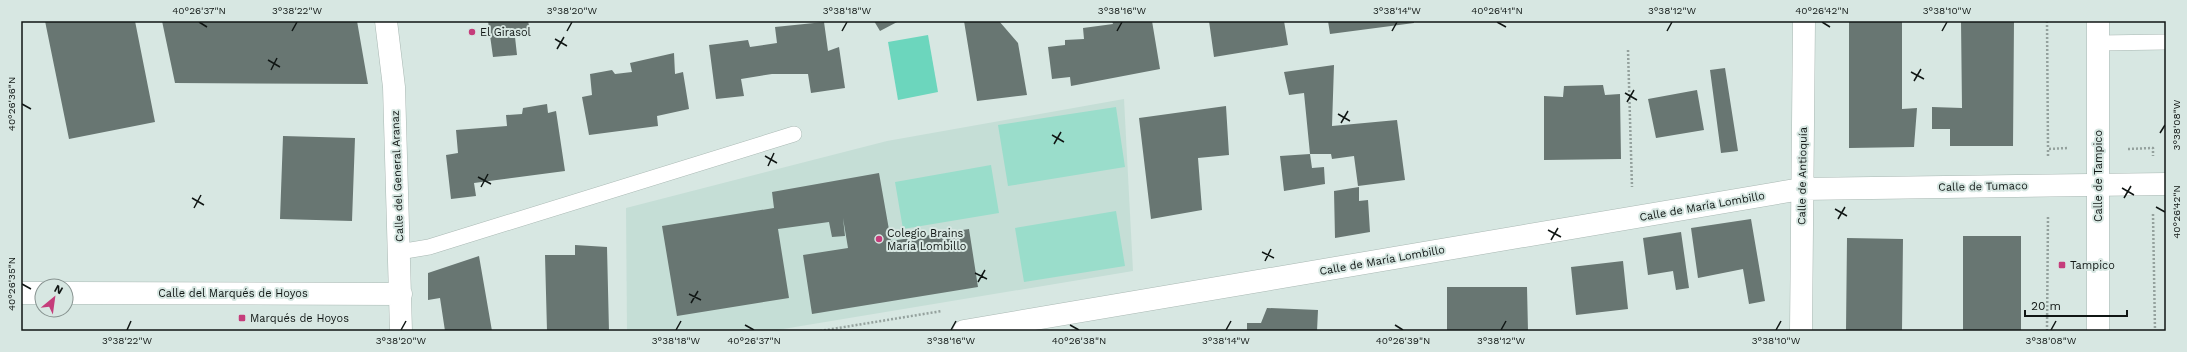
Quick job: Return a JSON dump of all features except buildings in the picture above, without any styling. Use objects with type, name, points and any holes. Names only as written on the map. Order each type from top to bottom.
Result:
[{"type":"street","name":"Calle del General Aranaz","points":[[386,21],[394,87],[401,331]]},
{"type":"street","name":"Calle de Antioquía","points":[[1801,331],[1801,189],[1804,21]]},
{"type":"street","name":"Calle de Tampico","points":[[2098,21],[2098,331]]},
{"type":"street","name":"Calle de Tumaco","points":[[1801,189],[2166,184]]},
{"type":"street","name":"Calle de María Lombillo","points":[[964,331],[1801,189]]},
{"type":"street","points":[[21,293],[34,293]]},
{"type":"street","name":"Calle del Marqués de Hoyos","points":[[74,293],[401,294]]},
{"type":"lane","points":[[2098,43],[2166,42]]},
{"type":"lane","points":[[399,252],[429,246],[794,134]]},
{"type":"path","points":[[2047,21],[2047,331]]},
{"type":"path","points":[[1628,50],[1633,194]]},
{"type":"path","points":[[2048,149],[2068,148]]},
{"type":"path","points":[[2153,213],[2155,331]]},
{"type":"path","points":[[820,331],[946,311]]},
{"type":"shaded area","points":[[928,35],[938,92],[898,100],[888,42]]},
{"type":"shaded area","name":"Colegio Brains María Lombillo","points":[[1124,99],[1133,271],[771,331],[627,331],[626,208],[887,141]]},
{"type":"shaded area","points":[[1116,107],[1125,167],[1008,186],[998,125]]},
{"type":"shaded area","points":[[991,165],[999,213],[903,229],[895,182]]},
{"type":"shaded area","points":[[1116,211],[1125,266],[1024,282],[1015,228]]},
{"type":"place","name":"El Girasol","points":[[472,32]]},
{"type":"place","name":"Colegio Brains María Lombillo","points":[[879,239]]},
{"type":"place","name":"Tampico","points":[[2062,265]]},
{"type":"place","name":"Marqués de Hoyos","points":[[242,318]]}]
